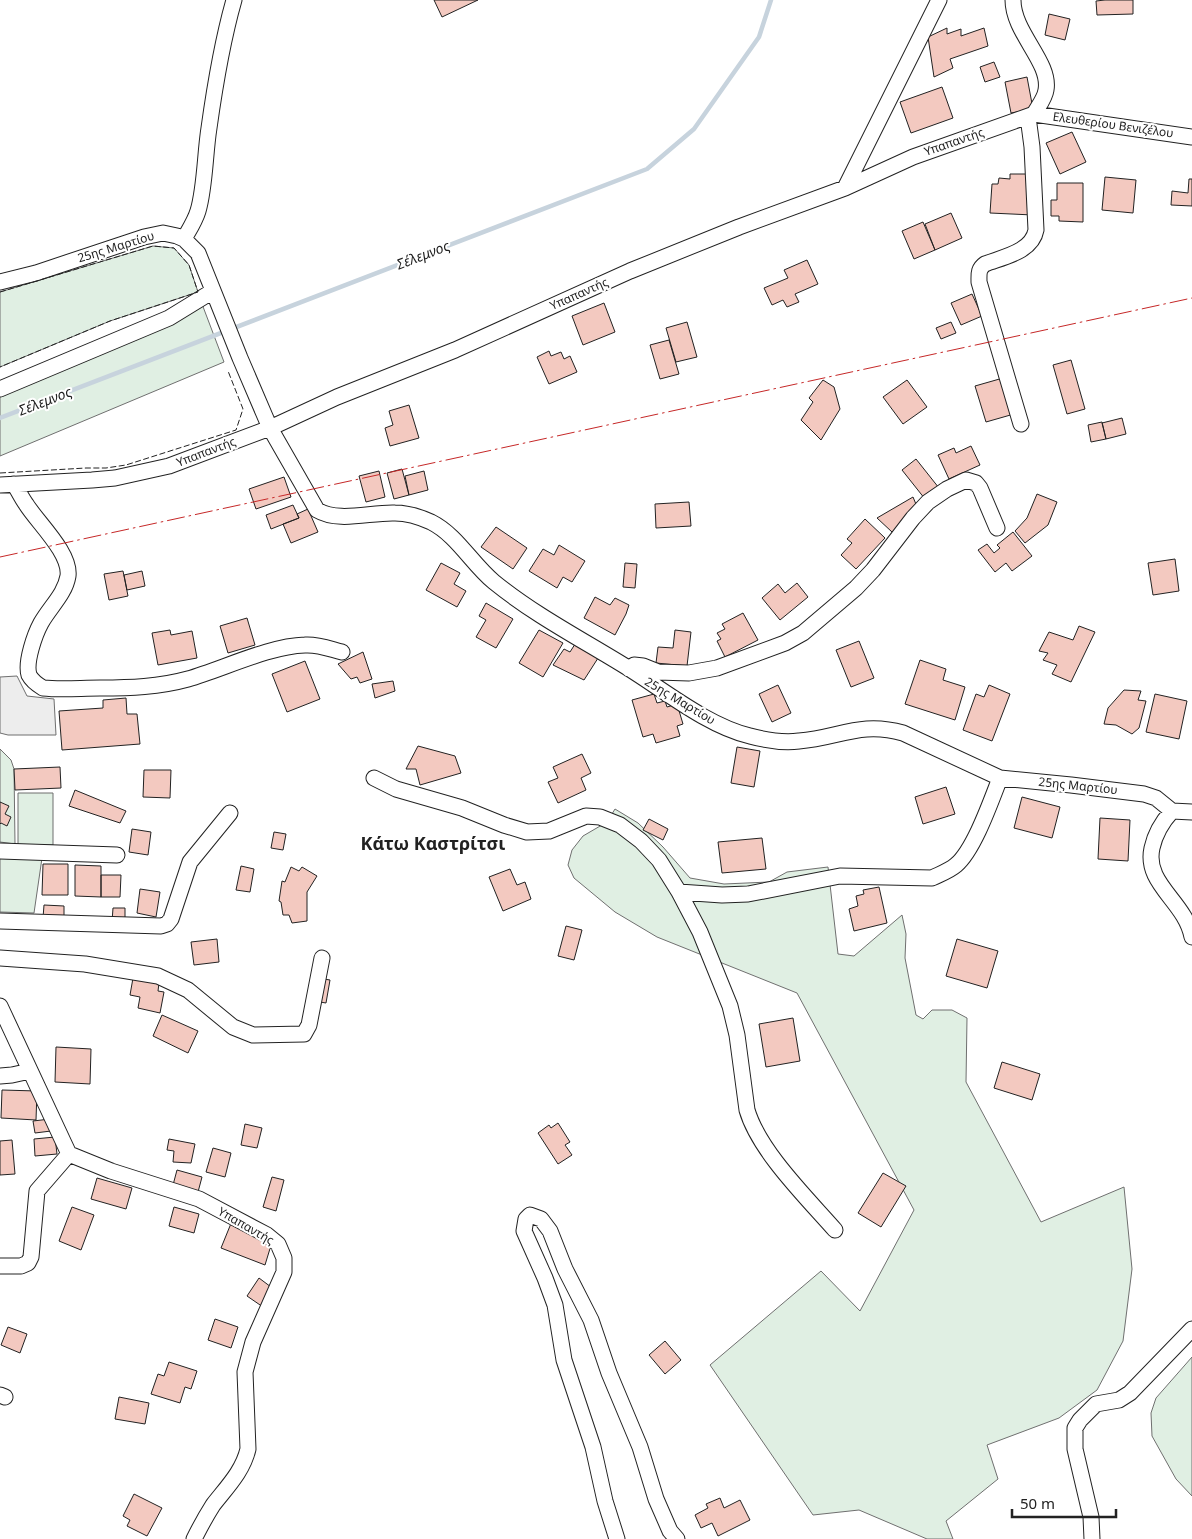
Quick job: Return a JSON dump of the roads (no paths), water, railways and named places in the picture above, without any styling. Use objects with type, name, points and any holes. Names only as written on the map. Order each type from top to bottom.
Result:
[{"type":"street","points":[[0,389],[170,318],[213,291],[198,253],[184,238],[195,220],[199,206],[217,76],[234,0]]},
{"type":"street","points":[[845,188],[939,0]]},
{"type":"street","points":[[1012,0],[1014,16],[1042,68],[1046,80],[1046,90],[1031,116],[1036,230],[1035,236],[1028,246],[985,264],[980,267],[978,273],[979,282],[1022,424]]},
{"type":"street","name":"Υπαπαντής","points":[[7,484],[115,478],[169,466],[270,428],[455,350],[630,271],[845,188],[912,157],[1031,116]]},
{"type":"street","name":"Ελευθερίου Βενιζέλου","points":[[1031,116],[1192,136]]},
{"type":"street","name":"25ης Μαρτίου","points":[[0,282],[36,273],[163,233],[184,238]]},
{"type":"street","name":"25ης Μαρτίου","points":[[213,291],[270,428],[317,510],[336,516],[395,512],[416,516],[433,524],[448,535],[492,580],[528,608],[718,724],[748,736],[774,741],[799,742],[867,728],[888,729],[903,733],[1000,778],[1144,794],[1156,798],[1172,811]]},
{"type":"street","points":[[629,669],[634,665],[643,666],[658,672],[689,673],[717,668],[785,643],[803,632],[856,588],[928,502],[947,489],[966,480],[976,483],[980,488],[997,528]]},
{"type":"street","points":[[7,484],[26,504],[59,549],[67,565],[66,585],[41,623],[32,644],[29,674],[36,684],[43,688],[131,688],[187,680],[265,653],[304,644],[342,652]]},
{"type":"street","points":[[374,778],[396,789],[462,808],[527,832],[550,831],[586,816],[600,818],[620,825],[641,841],[659,860],[679,892],[700,932],[730,1006],[737,1035],[750,1122],[793,1182],[835,1230]]},
{"type":"street","points":[[679,892],[722,896],[748,894],[840,876],[932,878],[955,866],[963,858],[984,820],[1000,778]]},
{"type":"street","points":[[1192,812],[1172,811],[1159,827],[1150,853],[1151,868],[1156,879],[1186,919],[1192,937]]},
{"type":"street","points":[[0,921],[161,926],[167,924],[171,919],[190,862],[230,813]]},
{"type":"street","points":[[0,851],[117,855]]},
{"type":"street","points":[[0,958],[85,964],[158,976],[188,990],[234,1027],[253,1035],[304,1034],[309,1025],[322,958]]},
{"type":"street","points":[[0,1006],[69,1154],[37,1191],[31,1257],[28,1264],[0,1266]]},
{"type":"street","points":[[0,1076],[30,1071]]},
{"type":"street","name":"Υπαπαντής","points":[[69,1154],[112,1171],[200,1199],[267,1235],[278,1244],[282,1252],[284,1265],[282,1279],[253,1342],[246,1372],[247,1455],[241,1469],[213,1505],[194,1539]]},
{"type":"street","points":[[617,1539],[605,1500],[593,1447],[564,1360],[554,1305],[545,1278],[524,1232],[526,1219],[530,1215],[541,1218],[550,1231],[564,1269],[591,1320],[609,1373],[640,1447],[656,1499],[670,1530],[677,1539]]},
{"type":"street","points":[[1092,1539],[1091,1518],[1075,1449],[1075,1428],[1080,1420],[1096,1404],[1119,1400],[1130,1393],[1192,1329]]},
{"type":"waterway","name":"Σέλεμνος","points":[[0,418],[647,169],[694,129],[759,37],[771,0]]},
{"type":"district","name":"Κάτω Καστρίτσι","points":[[433,844]]}]
